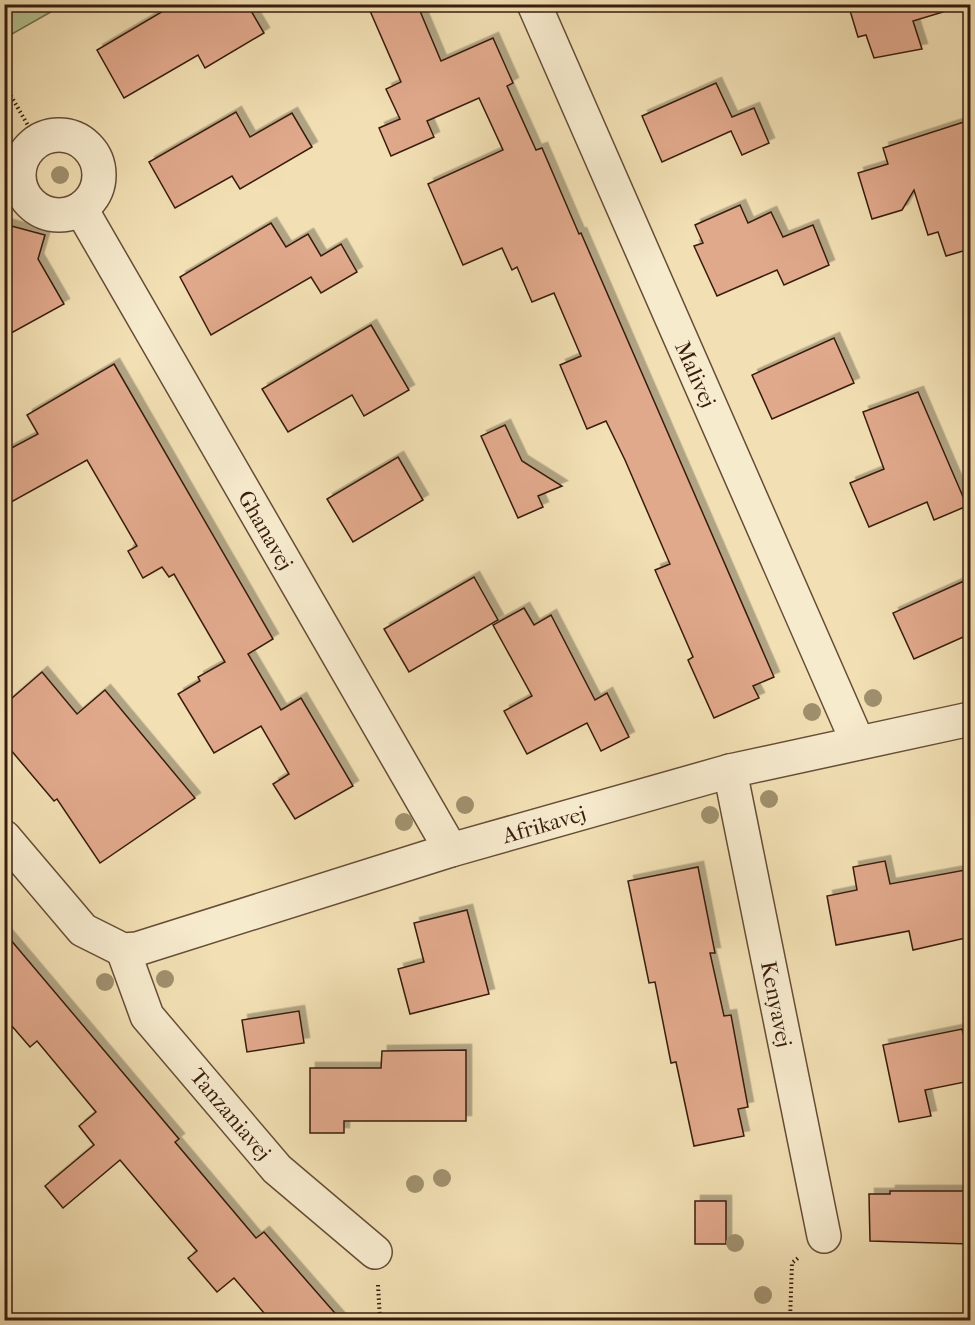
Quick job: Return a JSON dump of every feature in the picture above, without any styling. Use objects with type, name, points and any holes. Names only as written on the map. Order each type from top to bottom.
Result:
[{"type":"street","name":"Malivej","points":[[534,4],[858,743]]},
{"type":"street","points":[[61,135],[84,143],[93,153],[98,165],[97,190],[81,209],[68,214],[54,215],[41,211],[30,203],[22,191],[19,177],[20,163],[37,141],[61,135]]},
{"type":"street","name":"Ghanavej","points":[[81,209],[452,850]]},
{"type":"street","name":"Afrikavej","points":[[123,950],[152,946],[452,850],[730,771],[970,719]]},
{"type":"street","name":"Kenyavej","points":[[730,771],[824,1236]]},
{"type":"street","points":[[4,837],[83,930],[123,950]]},
{"type":"street","name":"Tanzaniavej","points":[[123,950],[147,1016],[278,1169],[375,1252]]},
{"type":"path","points":[[4,84],[37,141]]},
{"type":"path","points":[[790,1320],[792,1263],[824,1236]]},
{"type":"green space","points":[[5,4],[63,4],[63,5],[5,38]]},
{"type":"building","points":[[175,4],[247,4],[264,33],[205,68],[198,55],[124,98],[97,50]]},
{"type":"building","points":[[367,4],[417,4],[441,61],[493,38],[513,83],[507,86],[536,150],[542,148],[579,234],[581,233],[774,677],[753,686],[759,698],[714,718],[688,660],[693,657],[655,570],[670,564],[625,460],[606,421],[587,429],[560,365],[581,356],[554,293],[532,302],[517,267],[512,270],[502,248],[463,265],[428,184],[503,150],[479,98],[427,121],[434,137],[391,156],[379,128],[400,119],[386,89],[401,82]]},
{"type":"building","points":[[848,4],[942,4],[943,12],[913,21],[922,49],[874,58],[866,35],[858,37]]},
{"type":"building","points":[[716,83],[732,117],[754,108],[769,143],[742,155],[731,131],[662,162],[642,116]]},
{"type":"building","points":[[236,112],[250,137],[292,113],[312,147],[240,189],[232,176],[175,208],[149,162]]},
{"type":"building","points":[[970,120],[970,249],[946,256],[938,232],[928,235],[914,190],[902,210],[872,219],[858,173],[888,164],[883,148]]},
{"type":"building","points":[[740,205],[748,223],[771,212],[783,237],[813,225],[829,265],[784,285],[777,270],[717,296],[694,246],[703,243],[695,225]]},
{"type":"building","points":[[271,223],[286,247],[308,234],[321,256],[341,244],[357,272],[321,293],[311,277],[211,335],[180,277]]},
{"type":"building","points":[[4,224],[45,235],[38,259],[64,304],[4,337]]},
{"type":"building","points":[[371,325],[409,390],[364,416],[352,395],[288,432],[262,389]]},
{"type":"building","points":[[834,338],[854,383],[772,419],[752,375]]},
{"type":"building","points":[[114,364],[273,639],[248,654],[281,710],[301,698],[353,786],[295,819],[273,784],[289,774],[261,726],[214,753],[178,694],[200,681],[198,677],[225,662],[174,574],[169,577],[162,567],[143,578],[128,551],[137,546],[87,460],[4,506],[4,452],[38,434],[27,415]]},
{"type":"building","points":[[918,392],[967,506],[934,520],[927,502],[869,527],[850,483],[884,469],[863,412]]},
{"type":"building","points":[[505,425],[522,461],[562,486],[538,496],[543,507],[518,518],[481,436]]},
{"type":"building","points":[[398,457],[423,500],[353,542],[327,499]]},
{"type":"building","points":[[474,577],[498,620],[409,672],[384,629]]},
{"type":"building","points":[[964,581],[964,583],[970,581],[970,634],[914,659],[893,613]]},
{"type":"building","points":[[524,608],[534,625],[551,615],[595,700],[607,693],[629,737],[601,751],[587,723],[527,754],[504,711],[532,696],[493,625]]},
{"type":"building","points":[[42,672],[77,714],[105,690],[195,798],[100,863],[57,799],[54,801],[4,742],[4,705]]},
{"type":"building","points":[[885,861],[890,884],[965,870],[970,895],[970,937],[913,950],[909,931],[836,945],[827,896],[857,890],[853,867]]},
{"type":"building","points":[[698,867],[715,953],[710,953],[724,1016],[731,1015],[748,1107],[738,1109],[744,1136],[694,1146],[676,1062],[671,1063],[655,982],[649,983],[628,881]]},
{"type":"building","points":[[467,910],[489,994],[410,1014],[398,969],[424,962],[414,923]]},
{"type":"building","points":[[4,932],[179,1139],[175,1142],[256,1238],[264,1232],[341,1320],[270,1320],[234,1278],[217,1292],[188,1258],[197,1251],[120,1160],[63,1208],[45,1186],[94,1145],[79,1126],[96,1112],[37,1041],[30,1047],[4,1017]]},
{"type":"building","points":[[299,1011],[304,1043],[247,1052],[242,1020]]},
{"type":"building","points":[[962,1029],[965,1040],[970,1039],[970,1081],[925,1090],[931,1116],[899,1122],[883,1045]]},
{"type":"building","points":[[466,1050],[466,1121],[344,1121],[344,1133],[310,1133],[310,1068],[381,1068],[382,1051]]},
{"type":"building","points":[[890,1191],[970,1191],[970,1244],[870,1241],[869,1194],[890,1194]]},
{"type":"building","points":[[695,1201],[726,1201],[726,1244],[695,1244]]}]
